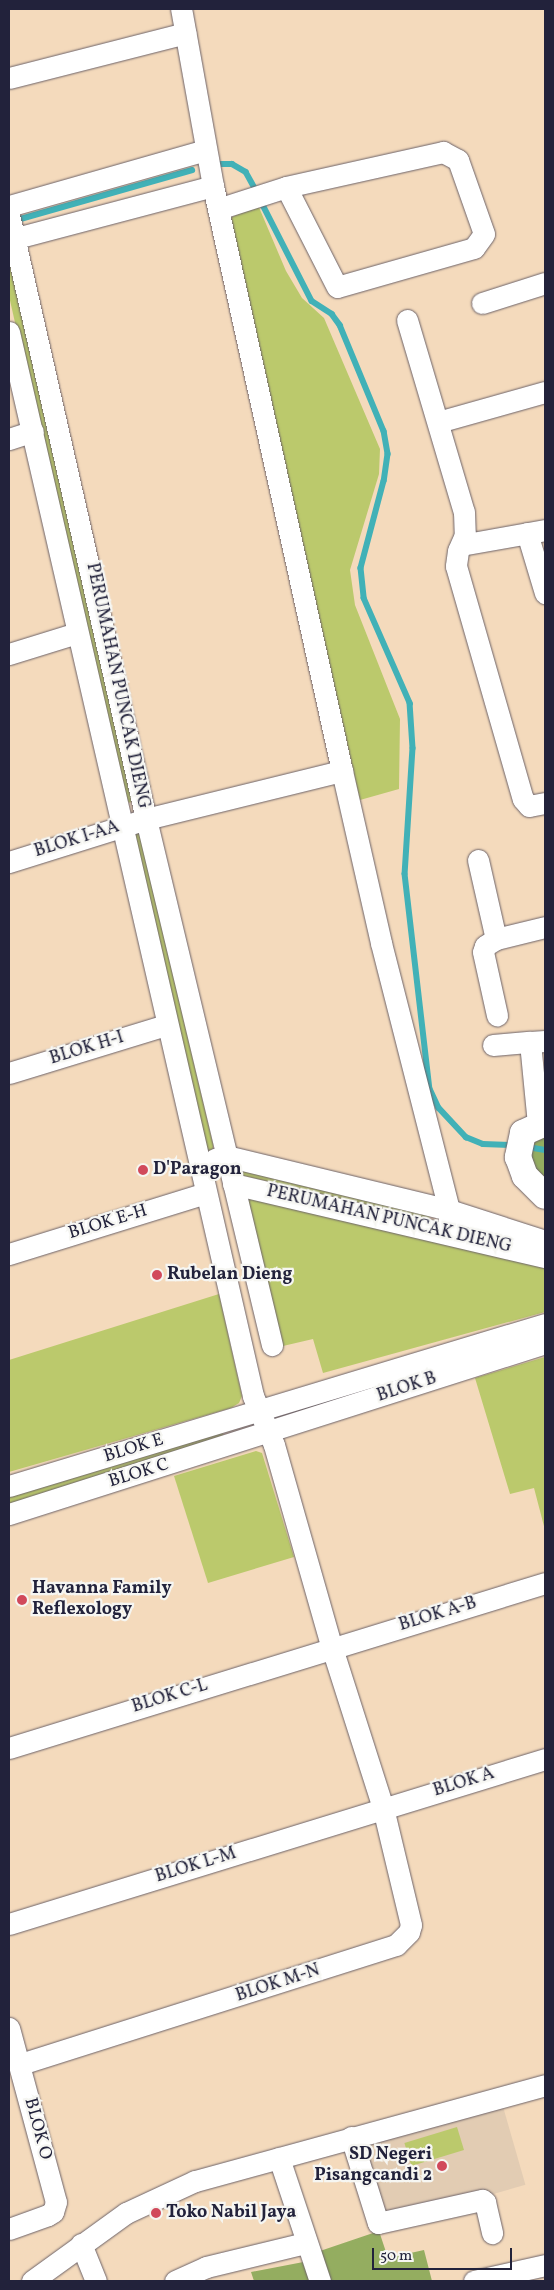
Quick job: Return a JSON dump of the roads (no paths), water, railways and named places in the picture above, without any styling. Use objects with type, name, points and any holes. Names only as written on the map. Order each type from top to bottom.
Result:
[{"type":"street","points":[[181,9],[218,209],[380,943],[449,1210],[449,1234]]},
{"type":"street","points":[[9,78],[185,33]]},
{"type":"street","points":[[9,206],[206,150]]},
{"type":"street","points":[[218,209],[281,189],[443,152],[458,160],[484,234],[474,248],[337,287],[281,189]]},
{"type":"street","points":[[12,240],[213,186]]},
{"type":"street","name":"PERUMAHAN PUNCAK DIENG","points":[[9,215],[12,240],[146,818],[272,1345]]},
{"type":"street","points":[[482,303],[545,283]]},
{"type":"street","points":[[407,320],[464,512],[465,535],[456,566],[523,799],[529,806],[545,802]]},
{"type":"street","name":"PERUMAHAN PUNCAK DIENG","points":[[9,332],[33,431],[120,827],[200,1163],[252,1396],[269,1433],[332,1648]]},
{"type":"street","points":[[438,422],[545,392]]},
{"type":"street","points":[[9,439],[33,431]]},
{"type":"street","points":[[461,545],[536,531],[545,592]]},
{"type":"street","points":[[9,654],[77,632]]},
{"type":"street","name":"BLOK I-AA","points":[[9,862],[146,818],[342,771]]},
{"type":"street","points":[[478,860],[496,939]]},
{"type":"street","points":[[496,1015],[483,952],[484,946],[496,939],[545,927]]},
{"type":"street","name":"BLOK H-I","points":[[9,1073],[166,1025]]},
{"type":"street","points":[[493,1045],[538,1042],[526,1176],[545,1196]]},
{"type":"street","name":"PERUMAHAN PUNCAK DIENG","points":[[200,1163],[226,1156],[449,1210],[545,1242]]},
{"type":"street","name":"PERUMAHAN PUNCAK DIENG","points":[[233,1184],[545,1257]]},
{"type":"street","name":"BLOK E-H","points":[[9,1254],[206,1193]]},
{"type":"street","name":"BLOK E","points":[[9,1486],[545,1324]]},
{"type":"street","name":"BLOK B","points":[[269,1433],[545,1342]]},
{"type":"street","name":"BLOK C","points":[[9,1514],[269,1433]]},
{"type":"street","name":"BLOK A-B","points":[[332,1648],[545,1583]]},
{"type":"street","name":"BLOK C-L","points":[[9,1748],[332,1648]]},
{"type":"street","name":"BLOK M-N","points":[[20,2064],[396,1945],[404,1940],[411,1924],[383,1808],[332,1648]]},
{"type":"street","name":"BLOK A","points":[[383,1808],[545,1759]]},
{"type":"street","name":"BLOK L-M","points":[[9,1924],[383,1808]]},
{"type":"street","name":"BLOK O","points":[[9,2028],[56,2202],[54,2212],[9,2228]]},
{"type":"street","points":[[32,2281],[126,2213],[173,2190],[350,2137],[545,2085]]},
{"type":"street","points":[[350,2137],[378,2223],[482,2200],[485,2202],[492,2233]]},
{"type":"street","points":[[279,2158],[305,2243],[320,2281]]},
{"type":"street","points":[[175,2281],[206,2267],[305,2243]]},
{"type":"street","points":[[81,2244],[96,2281]]},
{"type":"street","points":[[474,2281],[545,2265]]},
{"type":"waterway","points":[[217,164],[232,164],[246,172],[257,192]]},
{"type":"waterway","points":[[17,220],[192,170]]},
{"type":"waterway","points":[[261,201],[312,301],[332,314],[340,325],[384,431],[388,454],[384,481],[361,568],[364,598],[410,703],[413,748],[405,874],[430,1089],[439,1108],[466,1137],[483,1144],[513,1145]]},
{"type":"waterway","points":[[528,1147],[545,1150]]},
{"type":"place","name":"D'Paragon","points":[[143,1170]]},
{"type":"place","name":"Rubelan Dieng","points":[[157,1275]]},
{"type":"place","name":"Havanna Family Reflexology","points":[[22,1600]]},
{"type":"place","name":"SD Negeri Pisangcandi 2","points":[[442,2166]]},
{"type":"place","name":"Toko Nabil Jaya","points":[[156,2213]]}]
